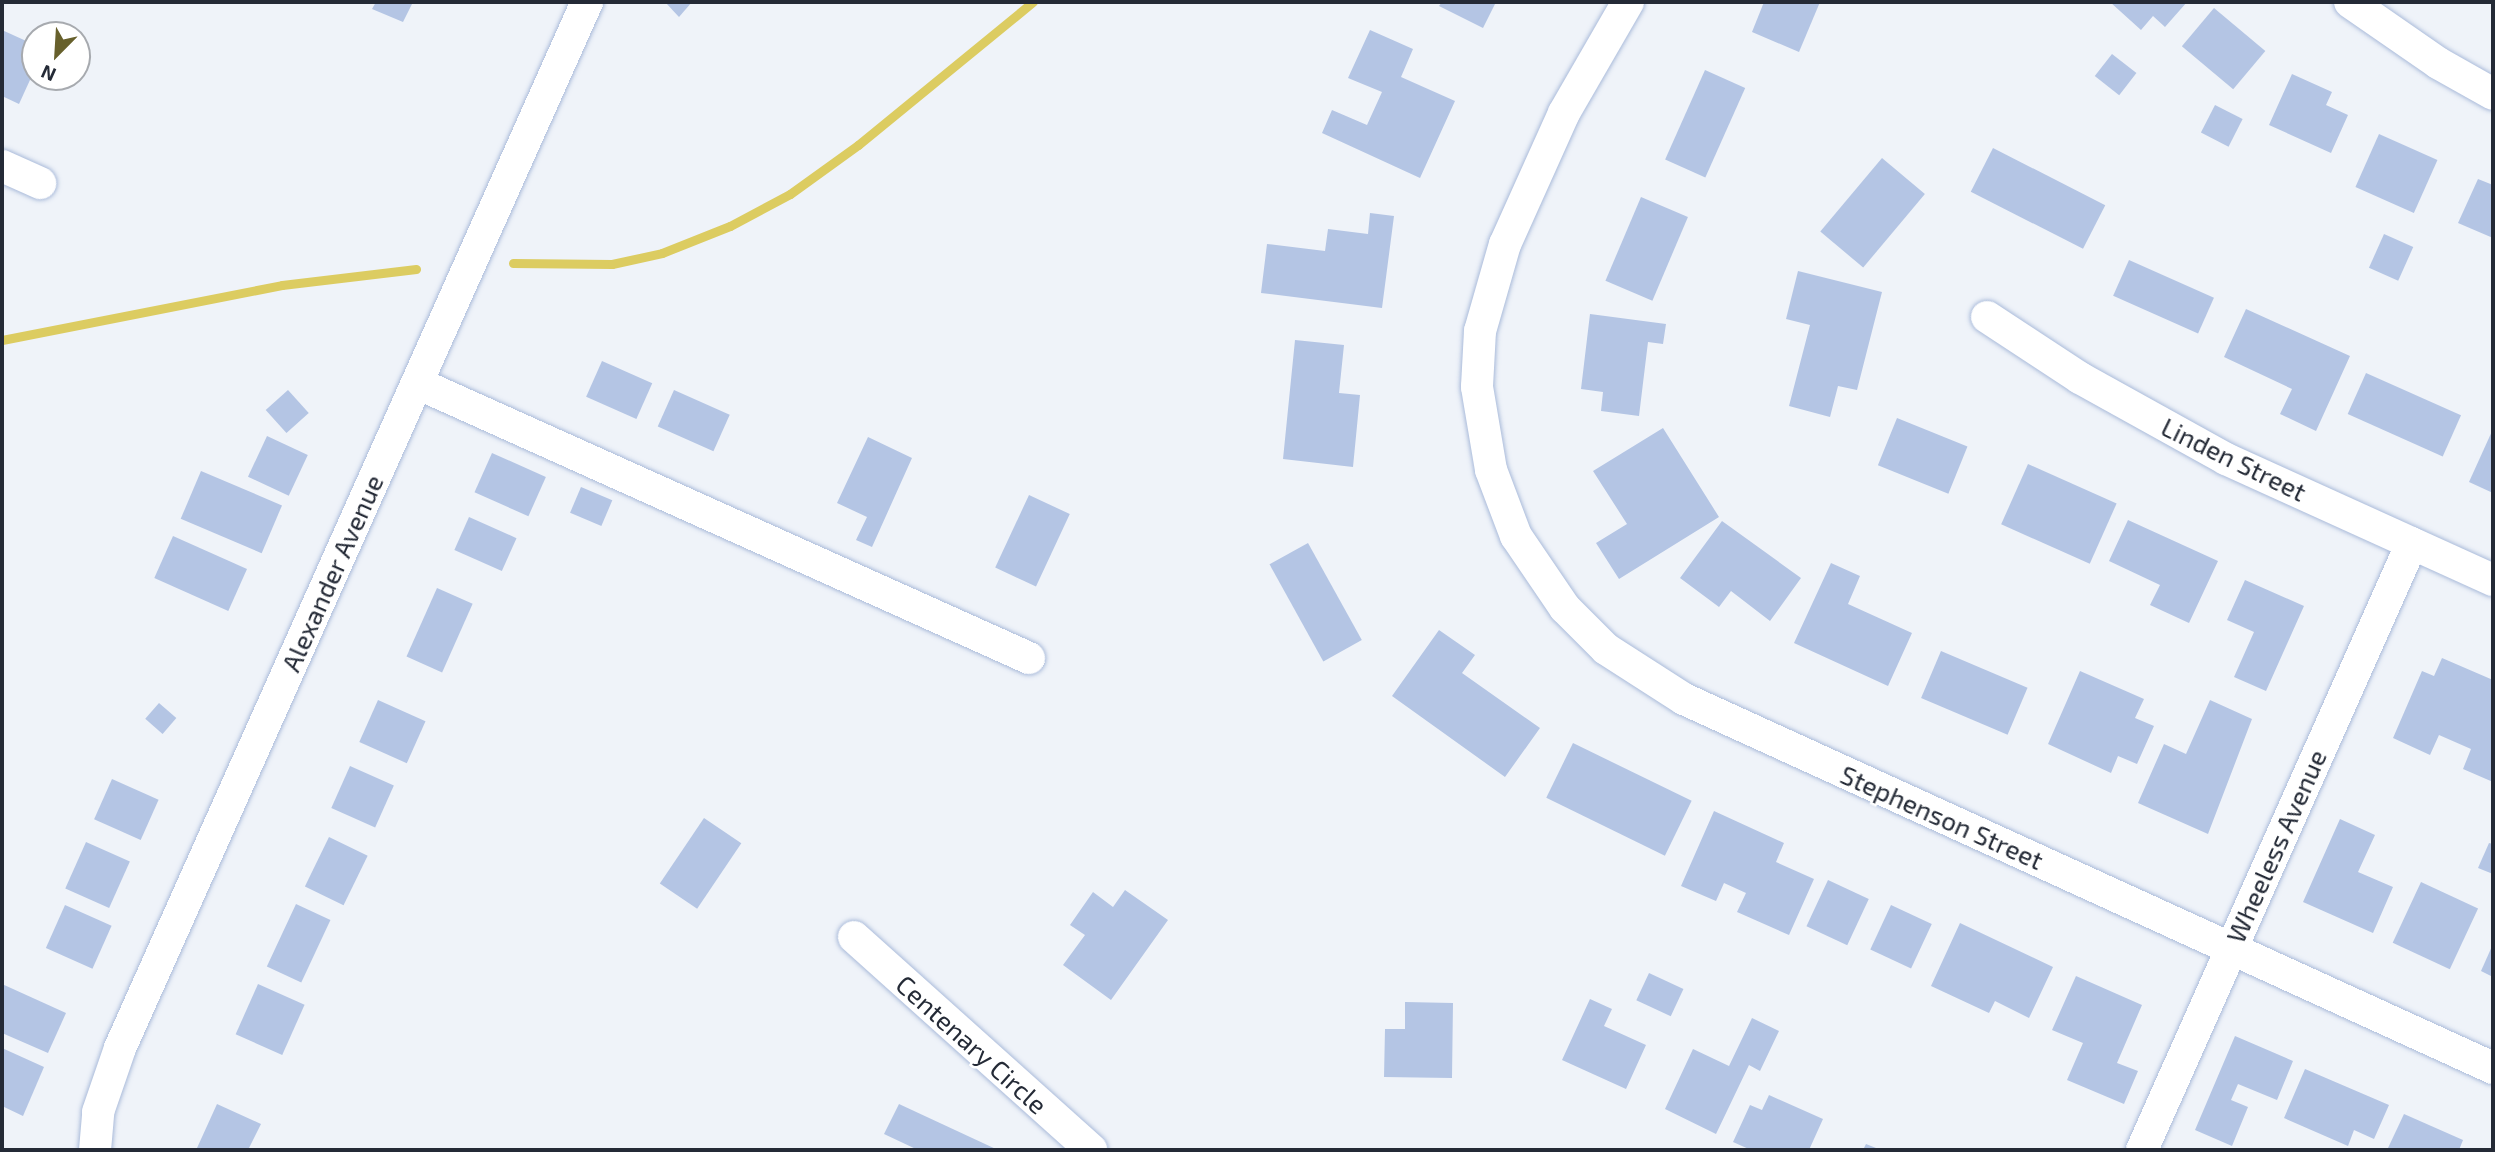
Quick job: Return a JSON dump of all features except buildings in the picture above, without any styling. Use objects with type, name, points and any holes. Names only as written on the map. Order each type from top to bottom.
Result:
[{"type":"street","name":"Alexander Avenue","points":[[95,1150],[98,1112],[120,1048],[587,2]]},
{"type":"street","name":"Stephenson Street","points":[[1628,2],[1564,113],[1492,283],[1480,331],[1477,387],[1488,456],[1504,509],[1530,561],[1565,608],[1631,667],[1684,699],[2493,1068]]},
{"type":"street","points":[[2350,2],[2438,63],[2493,94]]},
{"type":"street","points":[[2,166],[40,184]]},
{"type":"street","name":"Linden Street","points":[[1987,317],[2080,378],[2177,433],[2493,580]]},
{"type":"street","points":[[417,383],[1029,658]]},
{"type":"street","name":"Wheeless Avenue","points":[[2142,1150],[2412,543]]},
{"type":"street","name":"Centenary Circle","points":[[854,937],[1091,1150]]},
{"type":"waterway","points":[[513,263],[612,264],[662,253],[730,226],[790,194],[858,145],[1033,2]]},
{"type":"waterway","points":[[2,340],[282,285],[416,269]]}]
